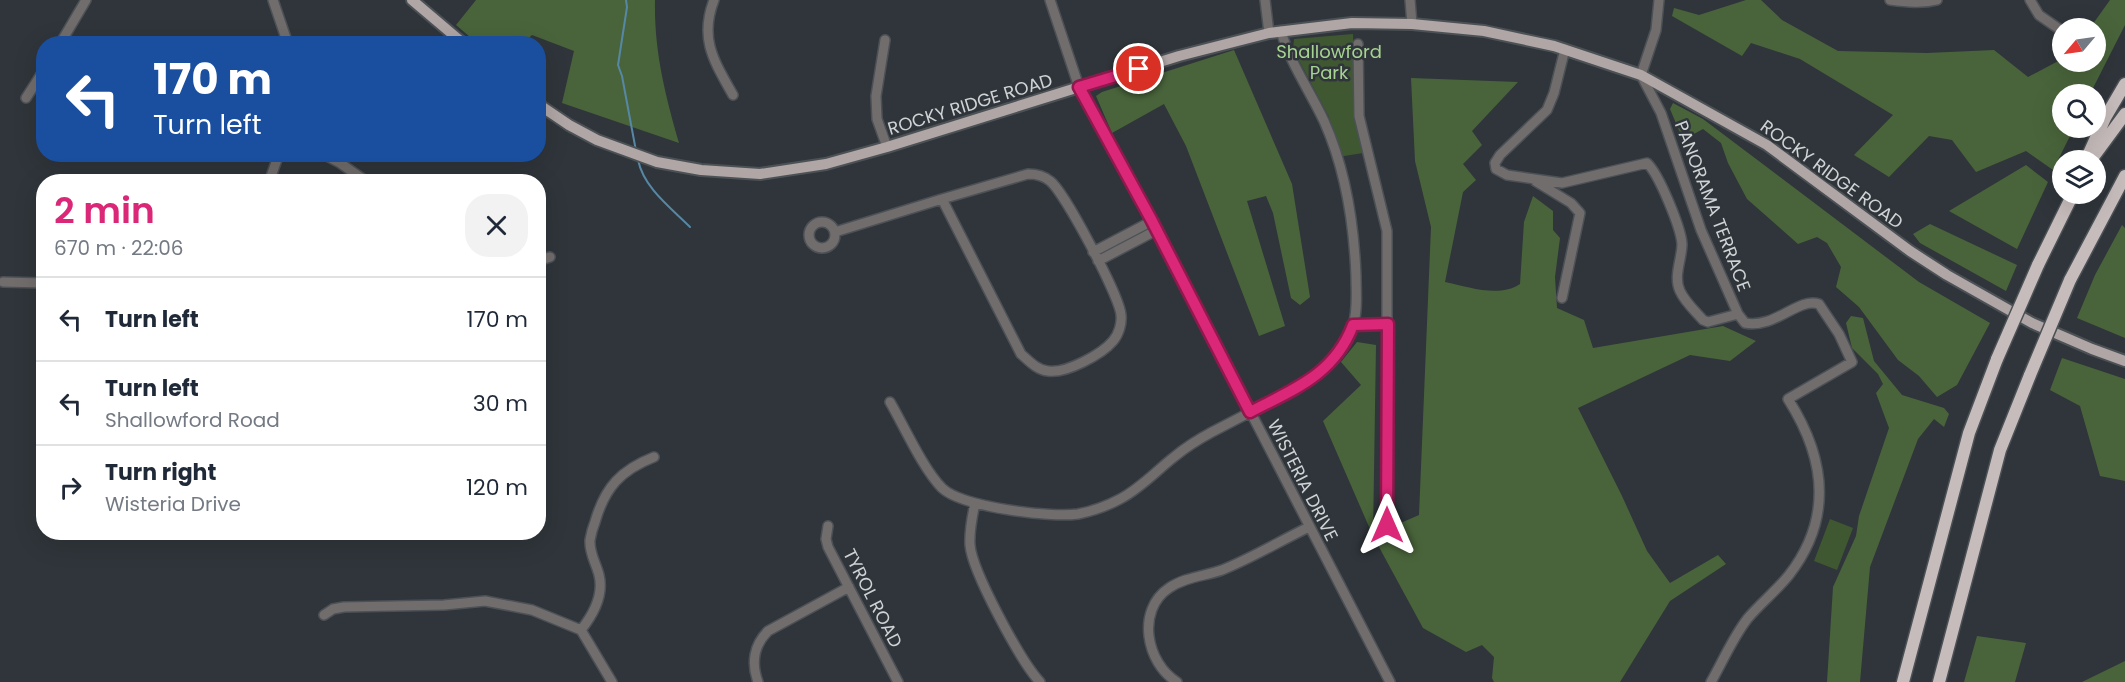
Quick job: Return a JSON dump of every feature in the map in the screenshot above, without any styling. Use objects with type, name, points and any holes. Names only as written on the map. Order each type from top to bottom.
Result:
[{"type":"highway","points":[[2091,150],[2105,118],[2125,84]]},
{"type":"highway","points":[[2098,150],[2125,114]]},
{"type":"highway","points":[[1939,682],[2000,450],[2070,280],[2125,176]]},
{"type":"highway","points":[[2109,206],[2125,184]]},
{"type":"highway","points":[[1903,682],[1969,433],[1997,359],[2067,204]]},
{"type":"main road","points":[[412,0],[455,36]]},
{"type":"main road","name":"ROCKY RIDGE ROAD","points":[[546,110],[568,125],[607,144],[657,162],[679,167],[744,174],[780,172],[826,164],[886,147],[1199,50],[1269,33],[1352,23],[1412,24],[1495,33],[1565,50],[1641,75],[1767,145],[1910,251],[1947,275],[2032,323],[2125,361]]},
{"type":"street","points":[[65,36],[86,0]]},
{"type":"street","points":[[273,0],[285,36]]},
{"type":"street","points":[[714,0],[708,15],[707,38],[715,62],[733,95]]},
{"type":"street","name":"WISTERIA DRIVE","points":[[1050,0],[1079,87],[1154,225],[1390,682]]},
{"type":"street","points":[[1264,0],[1269,33]]},
{"type":"street","points":[[1410,0],[1412,24]]},
{"type":"street","points":[[1641,75],[1656,30],[1659,0]]},
{"type":"street","points":[[1890,0],[1908,2],[1937,0]]},
{"type":"street","points":[[2030,0],[2039,15],[2052,25]]},
{"type":"street","points":[[890,402],[936,480],[950,494],[975,503],[1054,515],[1077,514],[1118,500],[1137,489],[1189,446],[1317,376],[1339,353],[1353,325],[1356,293],[1354,235],[1350,208],[1328,133],[1286,49],[1281,31]]},
{"type":"street","points":[[885,40],[876,96],[878,119],[886,147]]},
{"type":"street","points":[[1358,44],[1359,116],[1387,231],[1387,525]]},
{"type":"street","points":[[1565,50],[1554,93],[1546,110],[1500,155],[1495,163],[1496,169],[1507,175],[1563,183],[1647,163],[1654,172],[1678,225],[1682,245],[1677,279],[1679,290],[1703,320],[1708,322],[1738,314]]},
{"type":"street","name":"PANORAMA TERRACE","points":[[1641,75],[1661,113],[1701,230],[1738,314],[1745,322],[1761,324],[1809,303],[1819,304],[1839,334],[1852,362],[1788,399],[1811,441],[1818,470],[1819,503],[1811,540],[1789,575],[1741,629],[1711,682]]},
{"type":"street","points":[[26,98],[36,82]]},
{"type":"street","points":[[338,162],[356,174]]},
{"type":"street","points":[[835,231],[1021,175],[1043,177],[1050,180],[1063,195],[1098,261],[1119,306],[1120,325],[1117,335],[1104,348],[1066,370],[1047,371],[1039,368],[1021,354],[1014,342],[942,199]]},
{"type":"street","points":[[1531,178],[1571,203],[1580,213],[1562,298]]},
{"type":"street","points":[[1093,252],[1154,225]]},
{"type":"street","points":[[1098,261],[1154,225]]},
{"type":"street","points":[[546,258],[550,257]]},
{"type":"street","points":[[3,282],[36,283]]},
{"type":"street","points":[[1353,325],[1388,324]]},
{"type":"street","points":[[581,630],[592,615],[599,595],[599,576],[592,561],[590,540],[599,506],[611,485],[621,476],[634,465],[654,457]]},
{"type":"street","points":[[975,503],[970,545],[977,571],[1024,662],[1040,682]]},
{"type":"street","name":"TYROL ROAD","points":[[828,526],[826,539],[828,548],[898,682]]},
{"type":"street","points":[[1177,682],[1166,674],[1155,659],[1149,641],[1149,623],[1161,596],[1179,582],[1233,565],[1309,527]]},
{"type":"street","points":[[758,682],[754,670],[755,655],[759,642],[768,631],[849,587]]},
{"type":"street","points":[[324,615],[333,609],[344,607],[444,605],[485,601],[532,610],[581,630],[612,682]]},
{"type":"green space","points":[[476,0],[655,0],[656,37],[661,72],[679,143],[562,103],[574,51],[546,40],[546,36],[469,36],[456,25]]},
{"type":"green space","points":[[1746,0],[1761,0],[1782,20],[1838,51],[1927,53],[1994,50],[2028,77],[2052,64],[2052,72],[2101,72],[2095,84],[2052,84],[2052,138],[2069,138],[2063,150],[2052,150],[2052,169],[2026,151],[1976,172],[1952,140],[1929,136],[1889,177],[1854,155],[1893,115],[1800,59],[1751,43],[1742,56],[1672,16],[1674,8],[1699,15]]},
{"type":"green space","points":[[2110,0],[2125,0],[2125,25],[2106,62],[2106,18],[2097,18]]},
{"type":"green space","name":"Shallowford Park","points":[[1353,34],[1355,114],[1363,153],[1338,157],[1329,117],[1293,49],[1294,39]]},
{"type":"green space","points":[[1234,50],[1292,184],[1310,297],[1300,305],[1291,298],[1273,213],[1266,196],[1247,201],[1285,326],[1259,336],[1186,146],[1164,104],[1112,133],[1096,96],[1102,92]]},
{"type":"green space","points":[[1411,78],[1518,82],[1472,131],[1482,145],[1463,164],[1476,180],[1463,192],[1445,282],[1493,291],[1512,288],[1520,284],[1524,222],[1533,196],[1553,211],[1553,230],[1560,238],[1555,277],[1557,308],[1584,320],[1593,348],[1723,326],[1756,341],[1730,361],[1690,355],[1578,408],[1647,551],[1670,583],[1718,555],[1726,564],[1670,601],[1620,682],[1494,682],[1492,678],[1494,657],[1482,645],[1466,652],[1423,628],[1373,536],[1323,421],[1361,385],[1341,362],[1357,342],[1376,345],[1373,535],[1419,515],[1431,227],[1415,161]]},
{"type":"green space","points":[[1673,103],[1703,119],[1919,282],[1990,323],[1957,385],[1937,397],[1919,376],[1898,360],[1859,307],[1836,287],[1841,267],[1827,243],[1817,237],[1798,244],[1747,199],[1728,163],[1721,143],[1703,129],[1683,140],[1670,109]]},
{"type":"green space","points":[[2026,165],[2048,182],[2017,249],[1949,211]]},
{"type":"green space","points":[[1930,224],[2017,265],[2006,291],[1920,243],[1913,234]]},
{"type":"green space","points":[[2122,225],[2125,228],[2125,338],[2077,318],[2095,275]]},
{"type":"green space","points":[[1851,316],[1863,318],[1874,361],[1902,395],[1944,408],[1949,414],[1944,427],[1934,419],[1918,439],[1870,567],[1860,682],[1827,682],[1833,587],[1856,536],[1859,516],[1889,428],[1876,393],[1883,384],[1878,374],[1852,348],[1846,323]]},
{"type":"green space","points":[[2062,358],[2125,379],[2125,481],[2100,476],[2080,406],[2050,390]]},
{"type":"green space","points":[[1830,519],[1853,528],[1837,570],[1814,561]]},
{"type":"green space","points":[[1977,636],[2026,643],[2015,682],[1964,682]]},
{"type":"green space","points":[[2125,661],[2125,682],[2082,682]]},
{"type":"waterway","points":[[626,0],[627,7],[618,65],[636,151]]},
{"type":"waterway","points":[[638,160],[652,188],[690,227]]},
{"type":"route","points":[[1139,69],[1079,87],[1152,221],[1250,412],[1317,376],[1339,353],[1353,325],[1388,324],[1387,525]]}]
